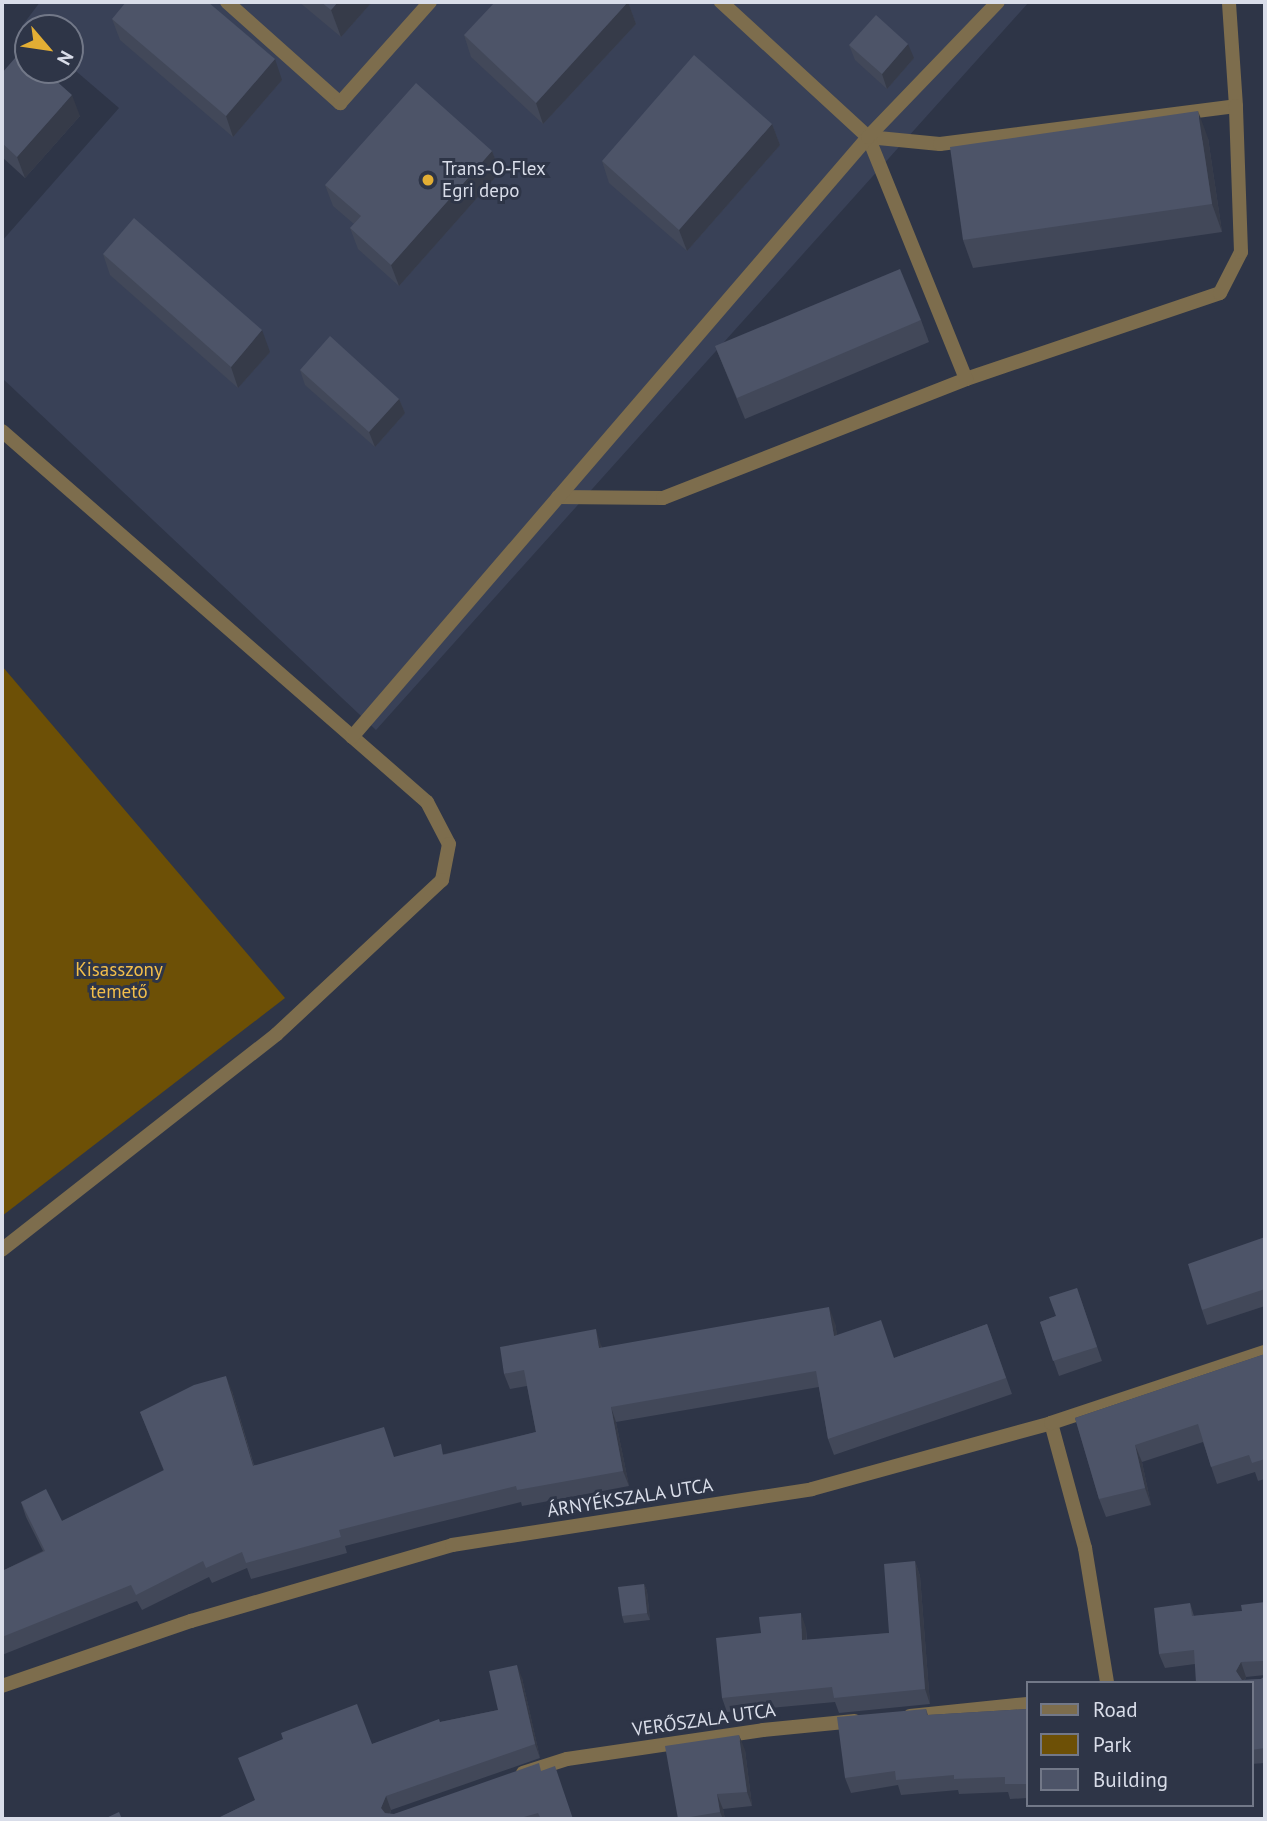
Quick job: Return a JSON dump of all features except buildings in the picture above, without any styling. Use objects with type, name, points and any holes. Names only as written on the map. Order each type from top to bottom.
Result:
[{"type":"street","points":[[227,2],[340,103],[430,2]]},
{"type":"street","points":[[721,2],[867,137],[966,379]]},
{"type":"street","points":[[352,737],[867,137],[999,2]]},
{"type":"street","points":[[558,497],[663,498],[966,379],[1220,293],[1241,251],[1229,2]]},
{"type":"street","points":[[867,137],[940,144],[1236,106]]},
{"type":"street","points":[[2,431],[427,802],[449,844],[442,880],[276,1034],[2,1250]]},
{"type":"street","name":"ÁRNYÉKSZALA UTCA","points":[[2,1686],[191,1621],[452,1545],[812,1489],[1051,1423],[1265,1352]]},
{"type":"street","points":[[1051,1423],[1085,1548],[1107,1681]]},
{"type":"street","points":[[897,1717],[1026,1704]]},
{"type":"street","name":"VERŐSZALA UTCA","points":[[505,1779],[567,1759],[763,1730],[871,1720]]},
{"type":"shaded area","points":[[40,2],[1029,2],[376,730],[2,378],[2,241],[119,108],[84,78],[84,14],[31,14]]},
{"type":"green space","name":"Kisasszony temető","points":[[2,666],[285,998],[2,1216]]},
{"type":"place","name":"Trans-O-Flex Egri depo","points":[[428,180]]}]
